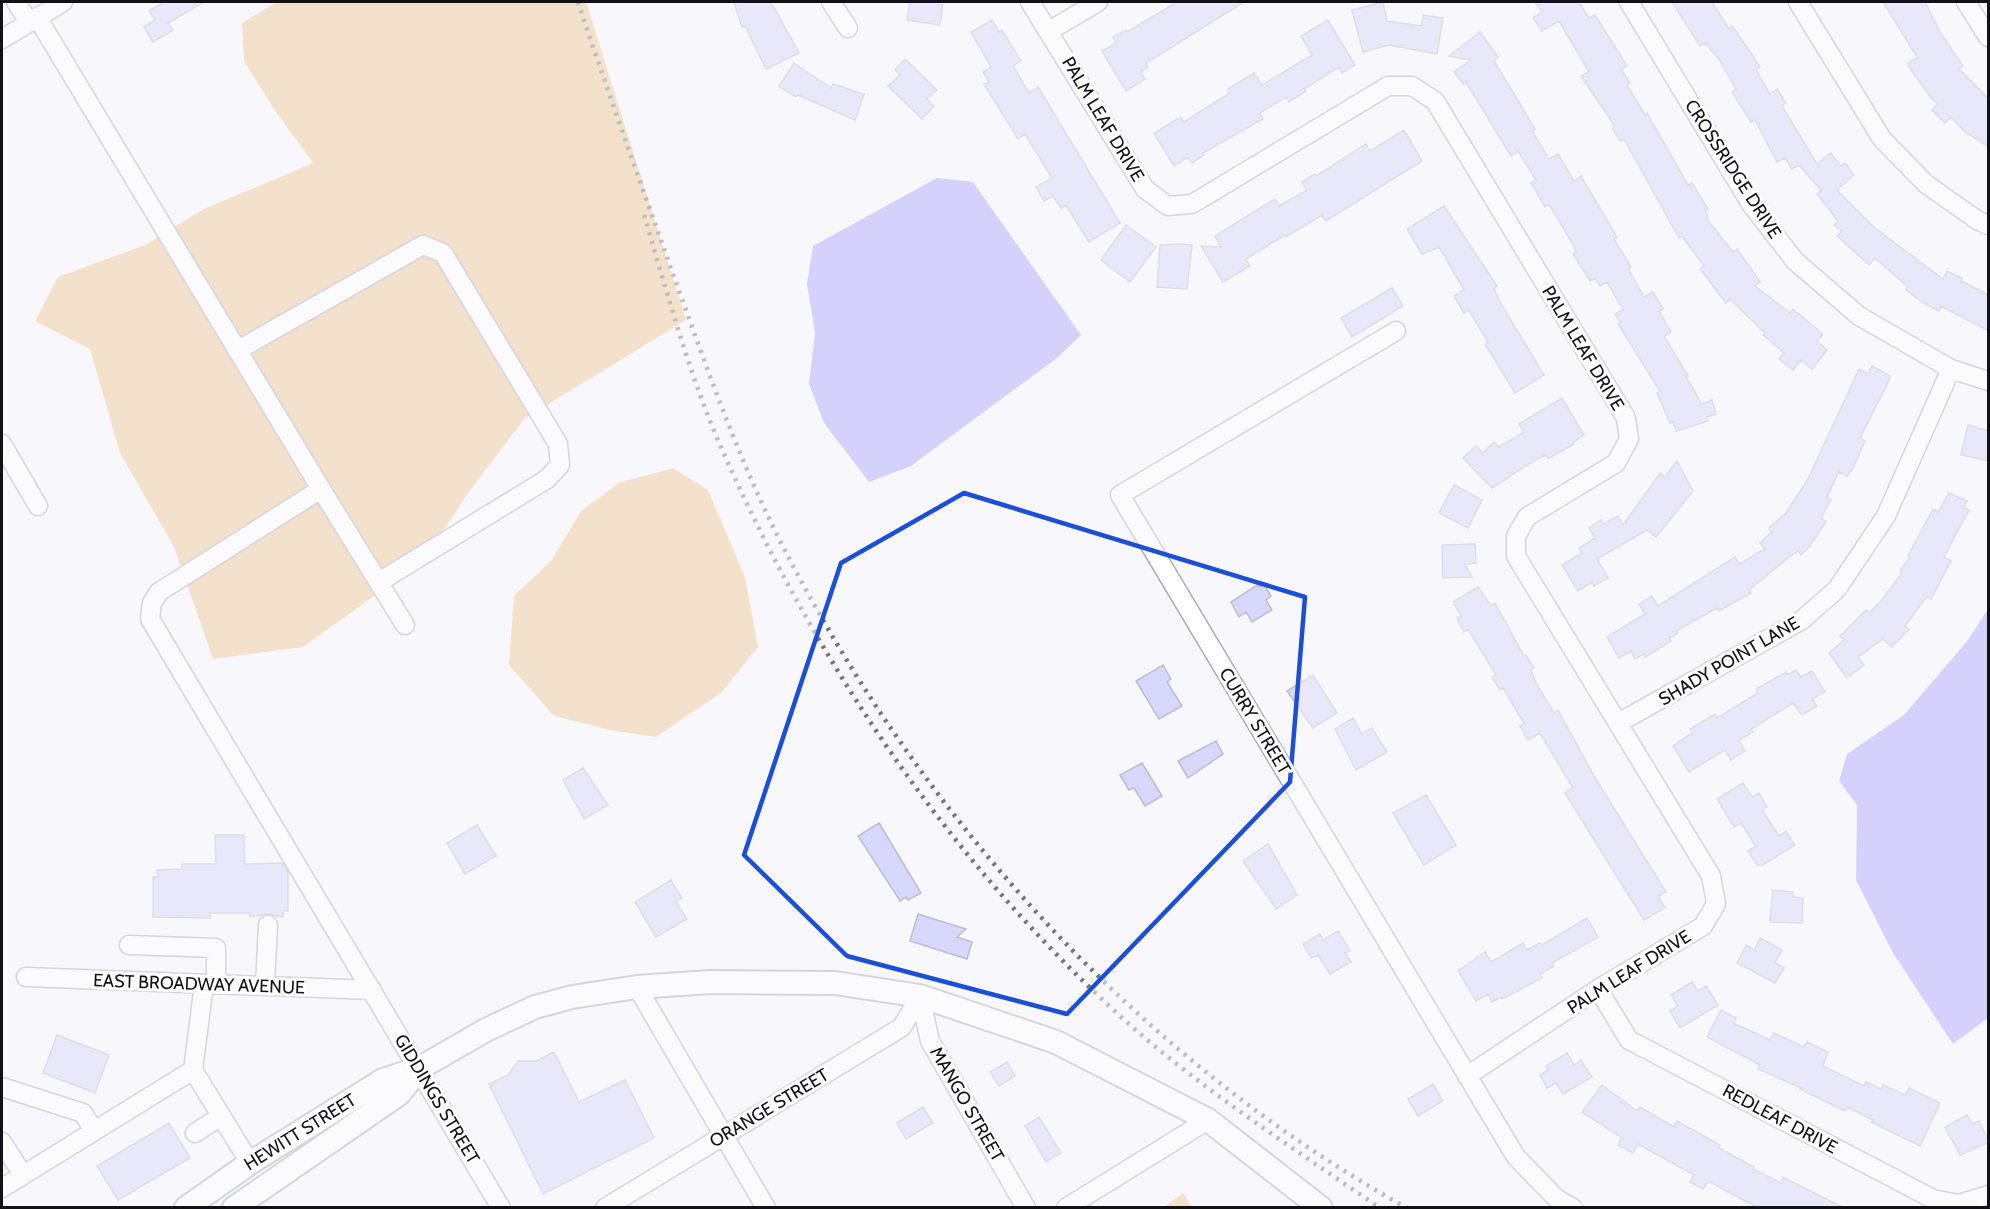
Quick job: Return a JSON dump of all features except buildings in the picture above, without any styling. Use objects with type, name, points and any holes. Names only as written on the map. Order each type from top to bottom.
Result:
[{"type":"main road","points":[[637,987],[710,982],[835,983],[920,996],[1056,1042],[1209,1120],[1321,1208]]},
{"type":"main road","name":"HEWITT STREET","points":[[186,1208],[250,1163],[383,1080],[420,1068],[486,1030],[535,1007],[572,997],[637,987]]},
{"type":"main road","name":"HEWITT STREET","points":[[243,1205],[399,1094],[420,1068]]},
{"type":"street","points":[[16,2],[33,19],[405,625]]},
{"type":"street","points":[[2,39],[63,2]]},
{"type":"street","points":[[831,2],[848,28]]},
{"type":"street","name":"PALM LEAF DRIVE","points":[[1030,2],[1145,189],[1167,206],[1192,204],[1388,86],[1412,86],[1435,101],[1626,418],[1629,440],[1616,462],[1527,517],[1516,536],[1516,556],[1711,876],[1716,904],[1703,926],[1598,989],[1467,1076]]},
{"type":"street","points":[[1049,31],[1098,2]]},
{"type":"street","name":"CROSSRIDGE DRIVE","points":[[1629,2],[1751,204],[1795,261],[1859,316],[1951,369],[1989,381]]},
{"type":"street","points":[[1798,2],[1882,139],[1926,184],[1977,220],[1989,225]]},
{"type":"street","points":[[1966,2],[1989,37]]},
{"type":"street","points":[[238,350],[423,246],[443,254],[449,263],[558,444],[560,465],[547,478],[379,582]]},
{"type":"street","name":"CURRY STREET","points":[[1396,331],[1120,495],[1516,1157],[1557,1199],[1573,1208]]},
{"type":"street","name":"SHADY POINT LANE","points":[[1618,723],[1802,620],[1837,589],[1886,516],[1951,369]]},
{"type":"street","points":[[2,444],[38,506]]},
{"type":"street","name":"GIDDINGS STREET","points":[[321,489],[159,592],[152,603],[150,619],[420,1068],[501,1208]]},
{"type":"street","points":[[265,986],[268,925]]},
{"type":"street","points":[[129,945],[216,948],[193,1070],[250,1163]]},
{"type":"street","name":"EAST BROADWAY AVENUE","points":[[26,977],[372,990]]},
{"type":"street","points":[[637,987],[766,1208]]},
{"type":"street","name":"REDLEAF DRIVE","points":[[1598,989],[1629,1040],[1933,1199],[1958,1204],[1989,1195]]},
{"type":"street","name":"ORANGE STREET","points":[[605,1208],[902,1027],[920,996]]},
{"type":"street","name":"MANGO STREET","points":[[920,996],[930,1041],[1026,1208]]},
{"type":"street","points":[[2,1188],[193,1070]]},
{"type":"street","points":[[2,1087],[82,1113],[94,1131]]},
{"type":"street","points":[[195,1132],[221,1116]]},
{"type":"street","points":[[1066,1208],[1209,1120]]},
{"type":"street","points":[[2,1142],[23,1175]]},
{"type":"highlighted area","points":[[964,493],[1305,597],[1290,782],[1067,1014],[847,956],[744,855],[841,563]]},
{"type":"shaded area","points":[[277,2],[586,2],[686,320],[524,419],[468,493],[424,560],[303,647],[213,659],[174,547],[120,453],[90,349],[35,321],[58,277],[145,245],[204,209],[313,163],[276,112],[244,61],[242,23]]},
{"type":"shaded area","points":[[937,178],[973,182],[1081,335],[1057,358],[911,466],[869,482],[824,423],[809,384],[815,332],[807,284],[813,246]]},
{"type":"shaded area","points":[[673,468],[708,490],[745,577],[758,647],[722,692],[656,737],[610,730],[554,716],[509,665],[514,596],[552,560],[581,511],[619,483]]},
{"type":"shaded area","points":[[1988,609],[1988,1018],[1953,1044],[1893,953],[1856,880],[1857,805],[1839,781],[1847,754],[1904,715],[1968,640]]},
{"type":"shaded area","points":[[1183,1193],[1192,1207],[1165,1207]]},
{"type":"railway","points":[[578,2],[697,340],[755,488],[790,560],[846,658],[908,753],[977,843],[1052,929],[1132,1009],[1219,1082],[1310,1149],[1407,1208]]},
{"type":"railway","points":[[644,215],[708,417],[757,524],[842,678],[890,751],[942,822],[997,889],[1056,954],[1149,1042],[1213,1092],[1380,1208]]}]
